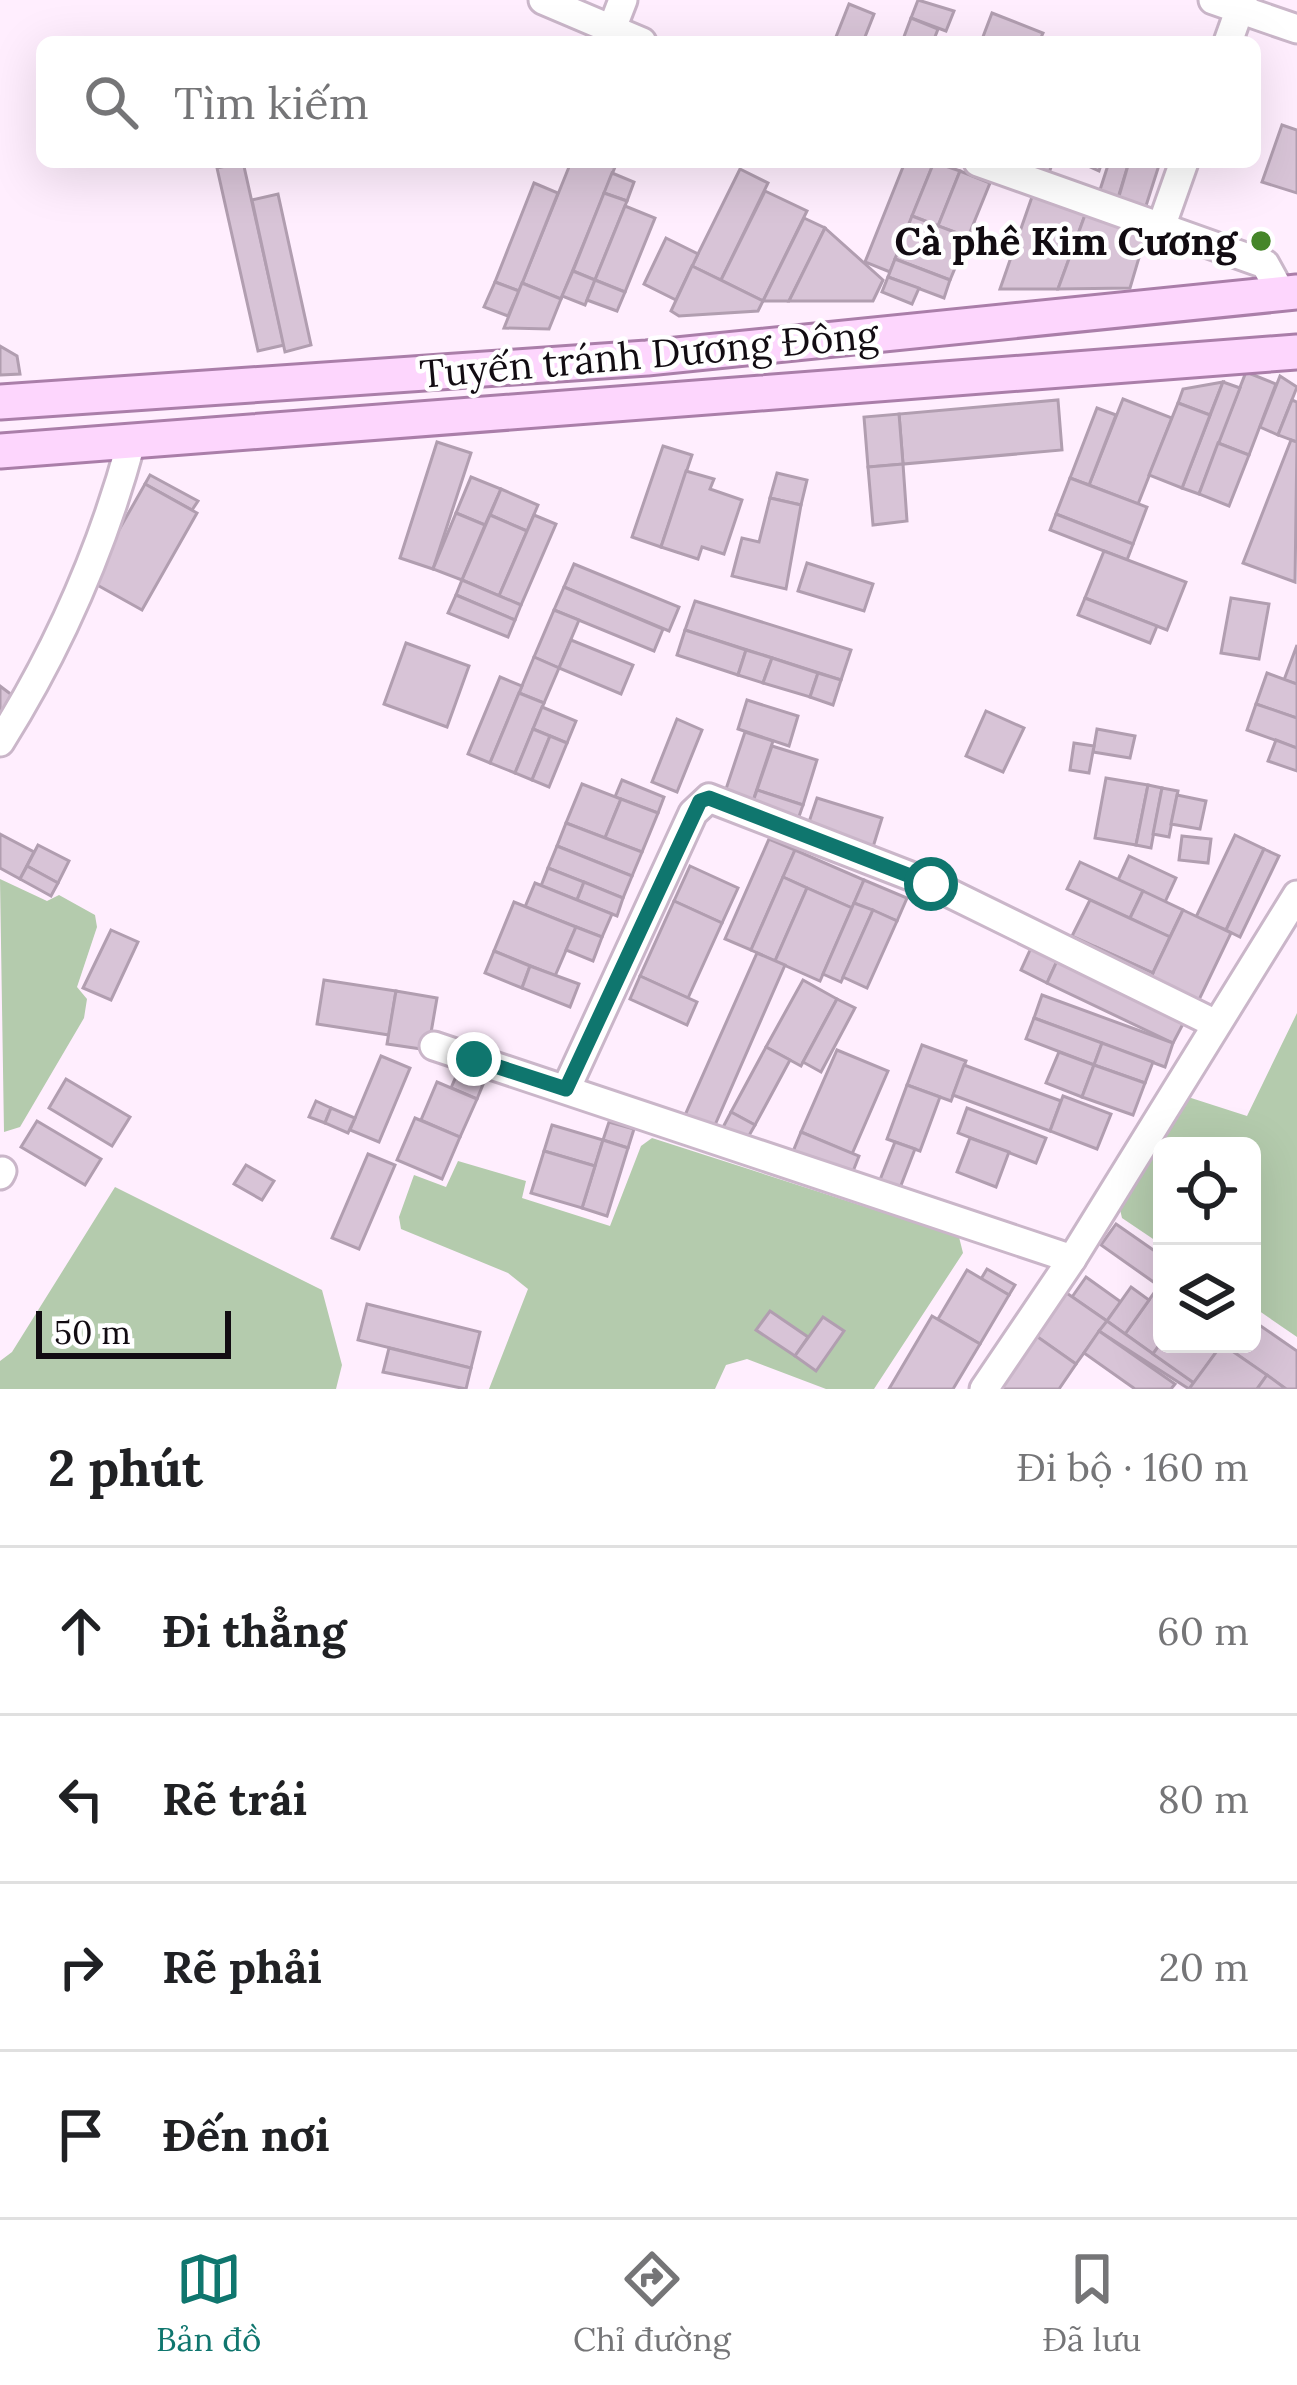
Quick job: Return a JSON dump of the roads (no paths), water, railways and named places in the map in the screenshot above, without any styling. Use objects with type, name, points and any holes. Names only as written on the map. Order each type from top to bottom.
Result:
[{"type":"main road","name":"Tuyến tránh Dương Đông","points":[[0,402],[647,358],[1289,293]]},
{"type":"main road","name":"Tuyến tránh Dương Đông","points":[[0,452],[1297,352]]},
{"type":"street","points":[[543,0],[625,36]]},
{"type":"street","points":[[610,31],[623,0]]},
{"type":"street","points":[[1229,36],[1232,3],[1297,29]]},
{"type":"street","points":[[995,168],[1265,264],[1289,293]]},
{"type":"street","points":[[1161,227],[1182,168]]},
{"type":"street","points":[[0,742],[70,619],[112,510],[130,443]]},
{"type":"street","points":[[566,1089],[693,812],[709,798],[931,884],[1216,1024]]},
{"type":"street","points":[[984,1389],[1072,1259],[1297,895]]},
{"type":"street","points":[[434,1046],[1072,1259]]},
{"type":"place","name":"Cà phê Kim Cương","points":[[1261,241]]}]
